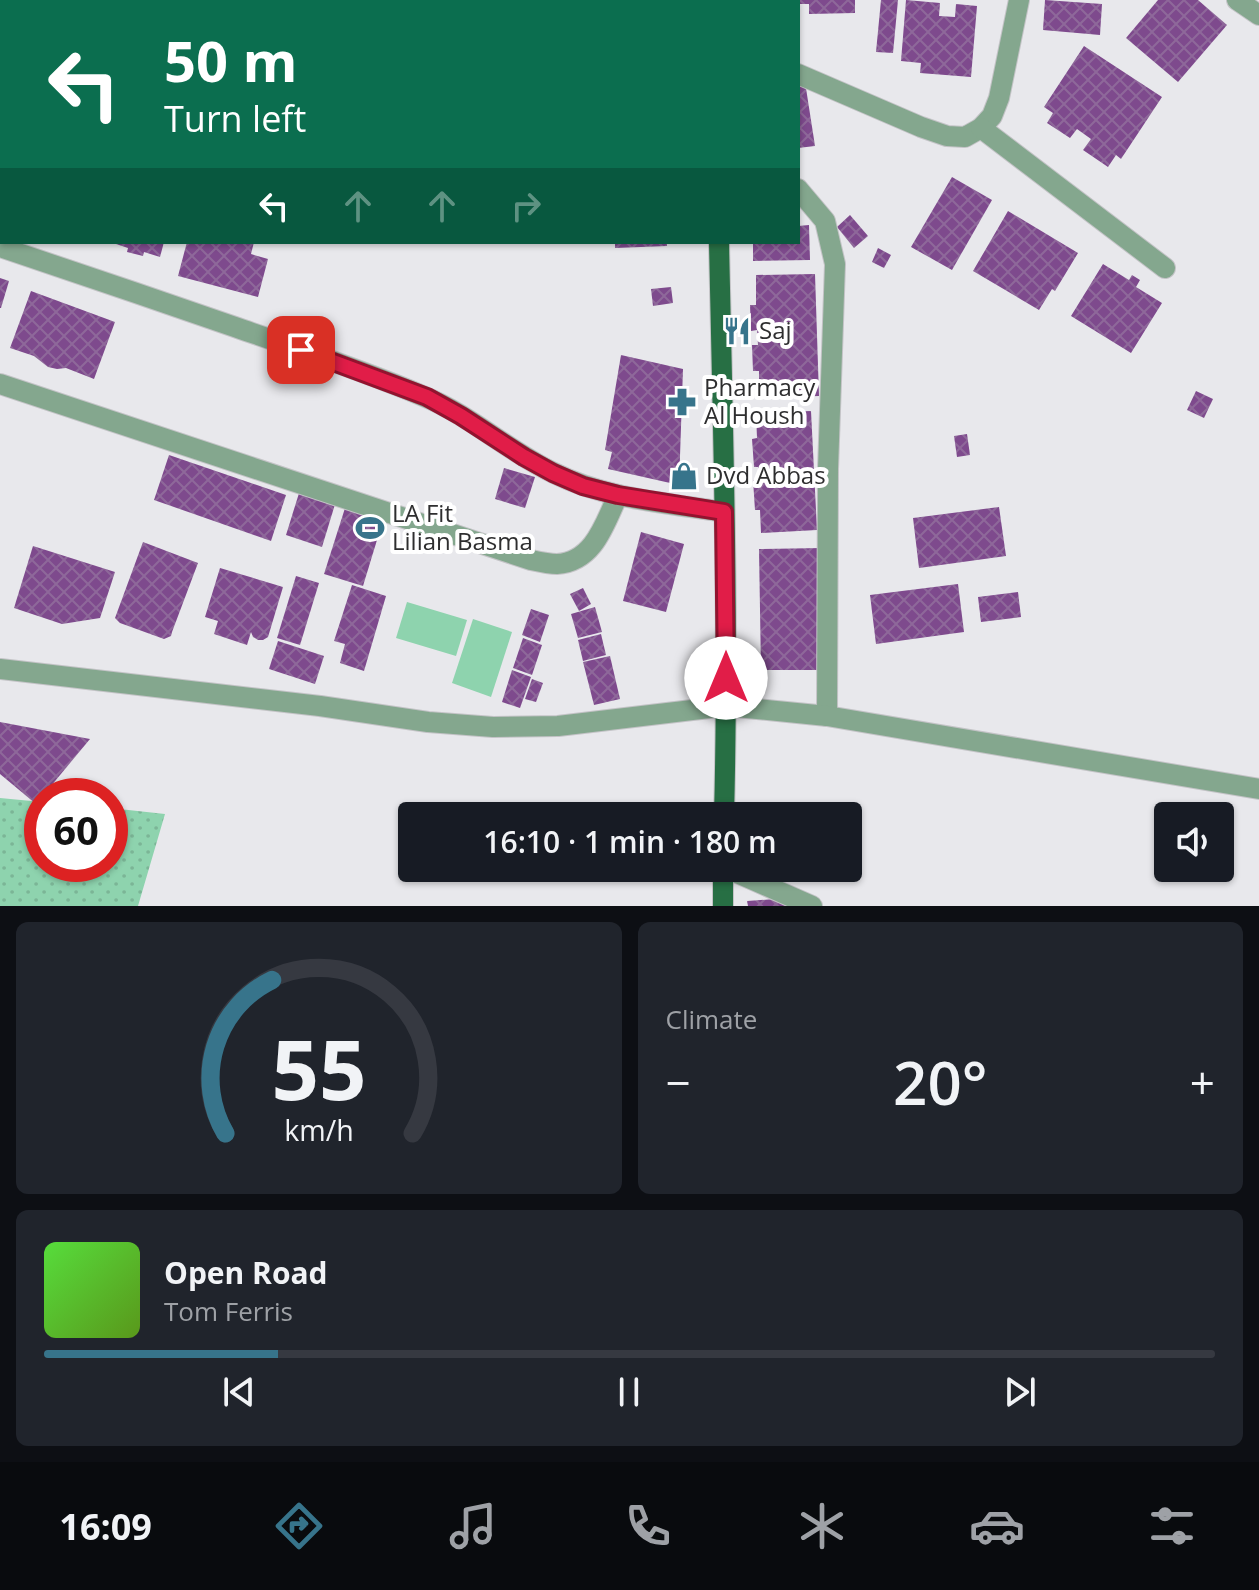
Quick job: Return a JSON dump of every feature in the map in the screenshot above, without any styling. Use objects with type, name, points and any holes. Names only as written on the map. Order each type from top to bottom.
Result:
[{"type":"main road","points":[[719,244],[726,706],[724,802]]},
{"type":"main road","points":[[723,906],[724,882]]},
{"type":"street","points":[[800,75],[921,127],[947,136],[965,137],[981,128],[992,116],[999,98],[1019,0]]},
{"type":"street","points":[[1237,0],[1259,15]]},
{"type":"street","points":[[981,128],[1165,268]]},
{"type":"street","points":[[800,191],[825,221],[835,264],[828,469],[827,716]]},
{"type":"street","points":[[0,247],[331,360],[427,397],[524,457],[583,486],[618,495],[724,512]]},
{"type":"street","points":[[0,384],[531,560],[554,564],[572,562],[585,553],[597,541],[618,495]]},
{"type":"street","points":[[0,669],[320,706],[428,722],[493,727],[558,726],[726,706],[827,716],[1259,789]]},
{"type":"street","points":[[757,882],[812,906]]},
{"type":"green space","points":[[407,602],[467,620],[456,656],[396,638]]},
{"type":"green space","points":[[473,619],[512,632],[491,697],[452,683]]},
{"type":"green space","points":[[0,798],[24,800],[24,882],[128,882],[128,810],[165,814],[138,906],[0,906]]},
{"type":"building","points":[[800,0],[855,0],[855,13],[809,14],[809,4],[800,4]]},
{"type":"building","points":[[881,0],[898,0],[893,53],[876,52]]},
{"type":"building","points":[[906,0],[940,3],[939,16],[955,17],[956,4],[977,6],[971,77],[920,73],[921,63],[901,61]]},
{"type":"building","points":[[1045,0],[1102,4],[1100,35],[1043,30]]},
{"type":"building","points":[[1158,0],[1198,0],[1227,25],[1178,82],[1126,38]]},
{"type":"building","points":[[1084,46],[1162,97],[1121,159],[1116,155],[1108,167],[1083,150],[1091,139],[1077,129],[1070,138],[1047,123],[1053,113],[1044,107]]},
{"type":"building","points":[[805,82],[815,146],[800,148],[800,83]]},
{"type":"building","points":[[952,177],[992,200],[952,270],[911,247]]},
{"type":"building","points":[[1008,211],[1078,253],[1055,291],[1052,289],[1039,310],[973,271]]},
{"type":"building","points":[[850,215],[868,236],[854,248],[837,227]]},
{"type":"building","points":[[809,225],[810,260],[753,261],[753,244],[800,244],[800,226]]},
{"type":"building","points":[[116,244],[163,244],[160,257],[144,252],[143,256],[127,252],[128,248]]},
{"type":"building","points":[[186,244],[254,244],[251,254],[268,259],[258,297],[178,276]]},
{"type":"building","points":[[615,244],[667,244],[667,246],[615,248]]},
{"type":"building","points":[[878,248],[891,255],[884,268],[872,262]]},
{"type":"building","points":[[1103,264],[1129,280],[1132,275],[1140,280],[1136,287],[1162,303],[1131,353],[1071,316]]},
{"type":"building","points":[[815,274],[819,396],[759,398],[759,371],[753,371],[752,345],[758,345],[757,330],[751,331],[750,305],[756,305],[756,275]]},
{"type":"building","points":[[0,278],[9,281],[1,308],[0,308]]},
{"type":"building","points":[[671,287],[673,303],[653,306],[651,289]]},
{"type":"building","points":[[31,291],[115,322],[94,379],[66,368],[48,367],[34,356],[10,348]]},
{"type":"building","points":[[621,355],[683,369],[679,485],[608,469],[612,452],[605,450]]},
{"type":"building","points":[[1196,391],[1213,399],[1204,418],[1187,410]]},
{"type":"building","points":[[811,411],[817,530],[761,533],[760,510],[755,510],[753,480],[759,479],[758,467],[754,467],[752,439],[757,438],[756,413]]},
{"type":"building","points":[[967,434],[970,455],[957,457],[954,436]]},
{"type":"building","points":[[169,455],[286,495],[271,541],[154,500]]},
{"type":"building","points":[[504,468],[535,477],[525,508],[495,499]]},
{"type":"building","points":[[300,490],[336,501],[322,547],[286,535]]},
{"type":"building","points":[[346,505],[384,517],[363,586],[324,574]]},
{"type":"building","points":[[999,507],[1006,556],[919,568],[913,518]]},
{"type":"building","points":[[641,532],[684,544],[666,612],[623,601]]},
{"type":"building","points":[[143,542],[198,563],[171,636],[164,639],[120,623],[115,618]]},
{"type":"building","points":[[33,546],[115,572],[100,618],[62,624],[14,608]]},
{"type":"building","points":[[822,548],[823,670],[761,670],[759,549]]},
{"type":"building","points":[[220,568],[283,587],[268,637],[258,640],[251,632],[247,645],[214,634],[218,621],[205,617]]},
{"type":"building","points":[[296,576],[319,583],[300,645],[277,638]]},
{"type":"building","points":[[958,584],[964,632],[876,644],[870,595]]},
{"type":"building","points":[[352,585],[386,596],[364,671],[340,663],[345,644],[334,641]]},
{"type":"building","points":[[583,588],[591,604],[579,611],[570,594]]},
{"type":"building","points":[[1018,592],[1021,617],[981,622],[978,597]]},
{"type":"building","points":[[595,607],[602,632],[578,638],[571,614]]},
{"type":"building","points":[[531,609],[549,615],[540,642],[522,635]]},
{"type":"building","points":[[601,634],[606,655],[583,661],[578,640]]},
{"type":"building","points":[[523,638],[542,645],[532,675],[513,668]]},
{"type":"building","points":[[278,641],[324,656],[315,684],[269,669]]},
{"type":"building","points":[[610,656],[620,699],[594,705],[583,662]]},
{"type":"building","points":[[512,670],[531,677],[520,708],[502,702]]},
{"type":"building","points":[[532,679],[543,683],[536,702],[525,699]]},
{"type":"building","points":[[0,722],[90,739],[58,778],[24,778],[24,794],[0,774]]},
{"type":"building","points":[[789,898],[789,906],[748,906],[747,901]]},
{"type":"place","name":"Saj","points":[[737,331]]},
{"type":"place","name":"Pharmacy Al Housh","points":[[682,402]]},
{"type":"place","name":"Dvd Abbas","points":[[684,476]]},
{"type":"place","name":"LA Fit Lilian Basma","points":[[370,528]]},
{"type":"route","points":[[301,350],[427,397],[524,457],[583,486],[618,495],[724,512],[726,678]]}]
